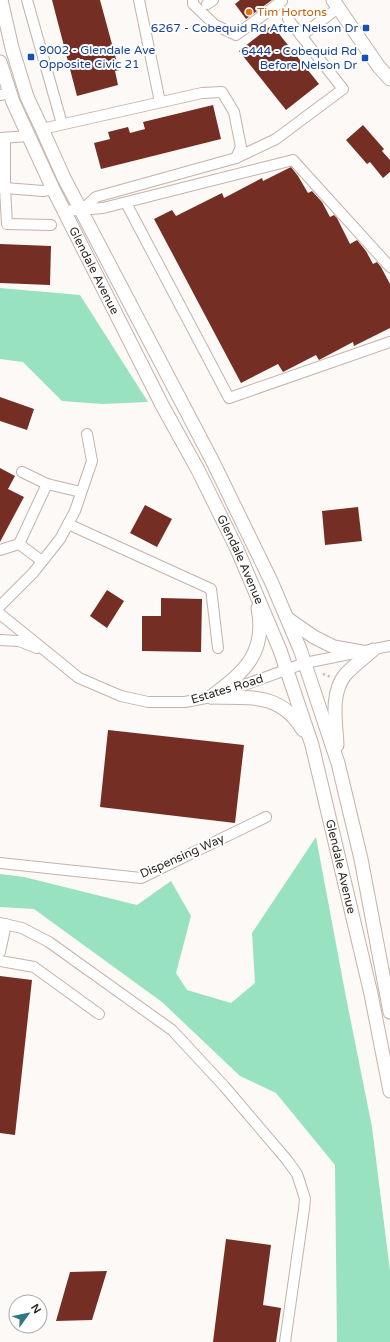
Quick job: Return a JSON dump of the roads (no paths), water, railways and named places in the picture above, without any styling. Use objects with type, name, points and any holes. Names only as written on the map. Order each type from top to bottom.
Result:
[{"type":"main road","name":"Glendale Avenue","points":[[1,0],[12,48],[27,97],[82,210],[190,415],[288,618],[305,663],[338,763],[361,859],[390,1012]]},
{"type":"main road","points":[[336,4],[379,67],[390,79]]},
{"type":"main road","name":"Glendale Avenue","points":[[0,62],[5,94],[29,136],[53,189],[162,405],[198,470],[238,549],[280,650],[312,745],[371,994],[390,1091]]},
{"type":"main road","points":[[212,697],[238,676],[253,655],[260,634],[259,616],[254,588]]},
{"type":"main road","points":[[288,618],[314,637],[334,647],[367,651]]},
{"type":"main road","points":[[338,763],[335,704],[340,685],[345,676],[367,651]]},
{"type":"main road","points":[[212,697],[251,698],[271,701],[290,714],[312,745]]},
{"type":"street","points":[[27,0],[62,124]]},
{"type":"street","points":[[139,0],[160,102]]},
{"type":"street","points":[[193,0],[193,4],[215,25],[236,35],[282,1]]},
{"type":"street","points":[[301,36],[336,4]]},
{"type":"street","points":[[82,210],[96,197],[236,158],[276,139],[343,89],[288,19]]},
{"type":"street","points":[[42,129],[202,93],[222,92],[234,112],[241,147],[236,158]]},
{"type":"street","points":[[29,136],[2,138],[4,224],[51,225]]},
{"type":"street","points":[[64,211],[103,208],[126,203],[293,160],[390,268]]},
{"type":"street","points":[[3,188],[43,191],[53,189]]},
{"type":"street","points":[[126,203],[229,398],[390,342]]},
{"type":"street","points":[[0,606],[42,561],[60,539],[75,511],[92,461],[87,434]]},
{"type":"street","points":[[22,472],[47,484],[81,492]]},
{"type":"street","points":[[0,550],[19,544],[47,484]]},
{"type":"street","points":[[68,524],[211,589],[218,648]]},
{"type":"street","points":[[19,544],[42,561]]},
{"type":"street","name":"Estates Road","points":[[0,614],[79,678],[121,696],[148,702],[185,702],[212,697],[305,663],[390,646]]},
{"type":"street","points":[[0,640],[19,641],[46,652]]},
{"type":"street","name":"Dispensing Way","points":[[0,863],[141,878],[266,818]]},
{"type":"street","points":[[0,952],[3,924],[22,928],[49,942],[172,1030],[224,1086],[297,1174],[304,1199],[304,1209],[285,1342]]},
{"type":"street","points":[[0,961],[34,967],[99,1014]]},
{"type":"place","name":"Tim Hortons","points":[[249,12]]},
{"type":"place","name":"6267 - Cobequid Rd After Nelson Dr","points":[[366,28]]},
{"type":"place","name":"9002 - Glendale Ave Opposite Civic 21","points":[[31,57]]},
{"type":"place","name":"6444 - Cobequid Rd Before Nelson Dr","points":[[365,58]]}]
